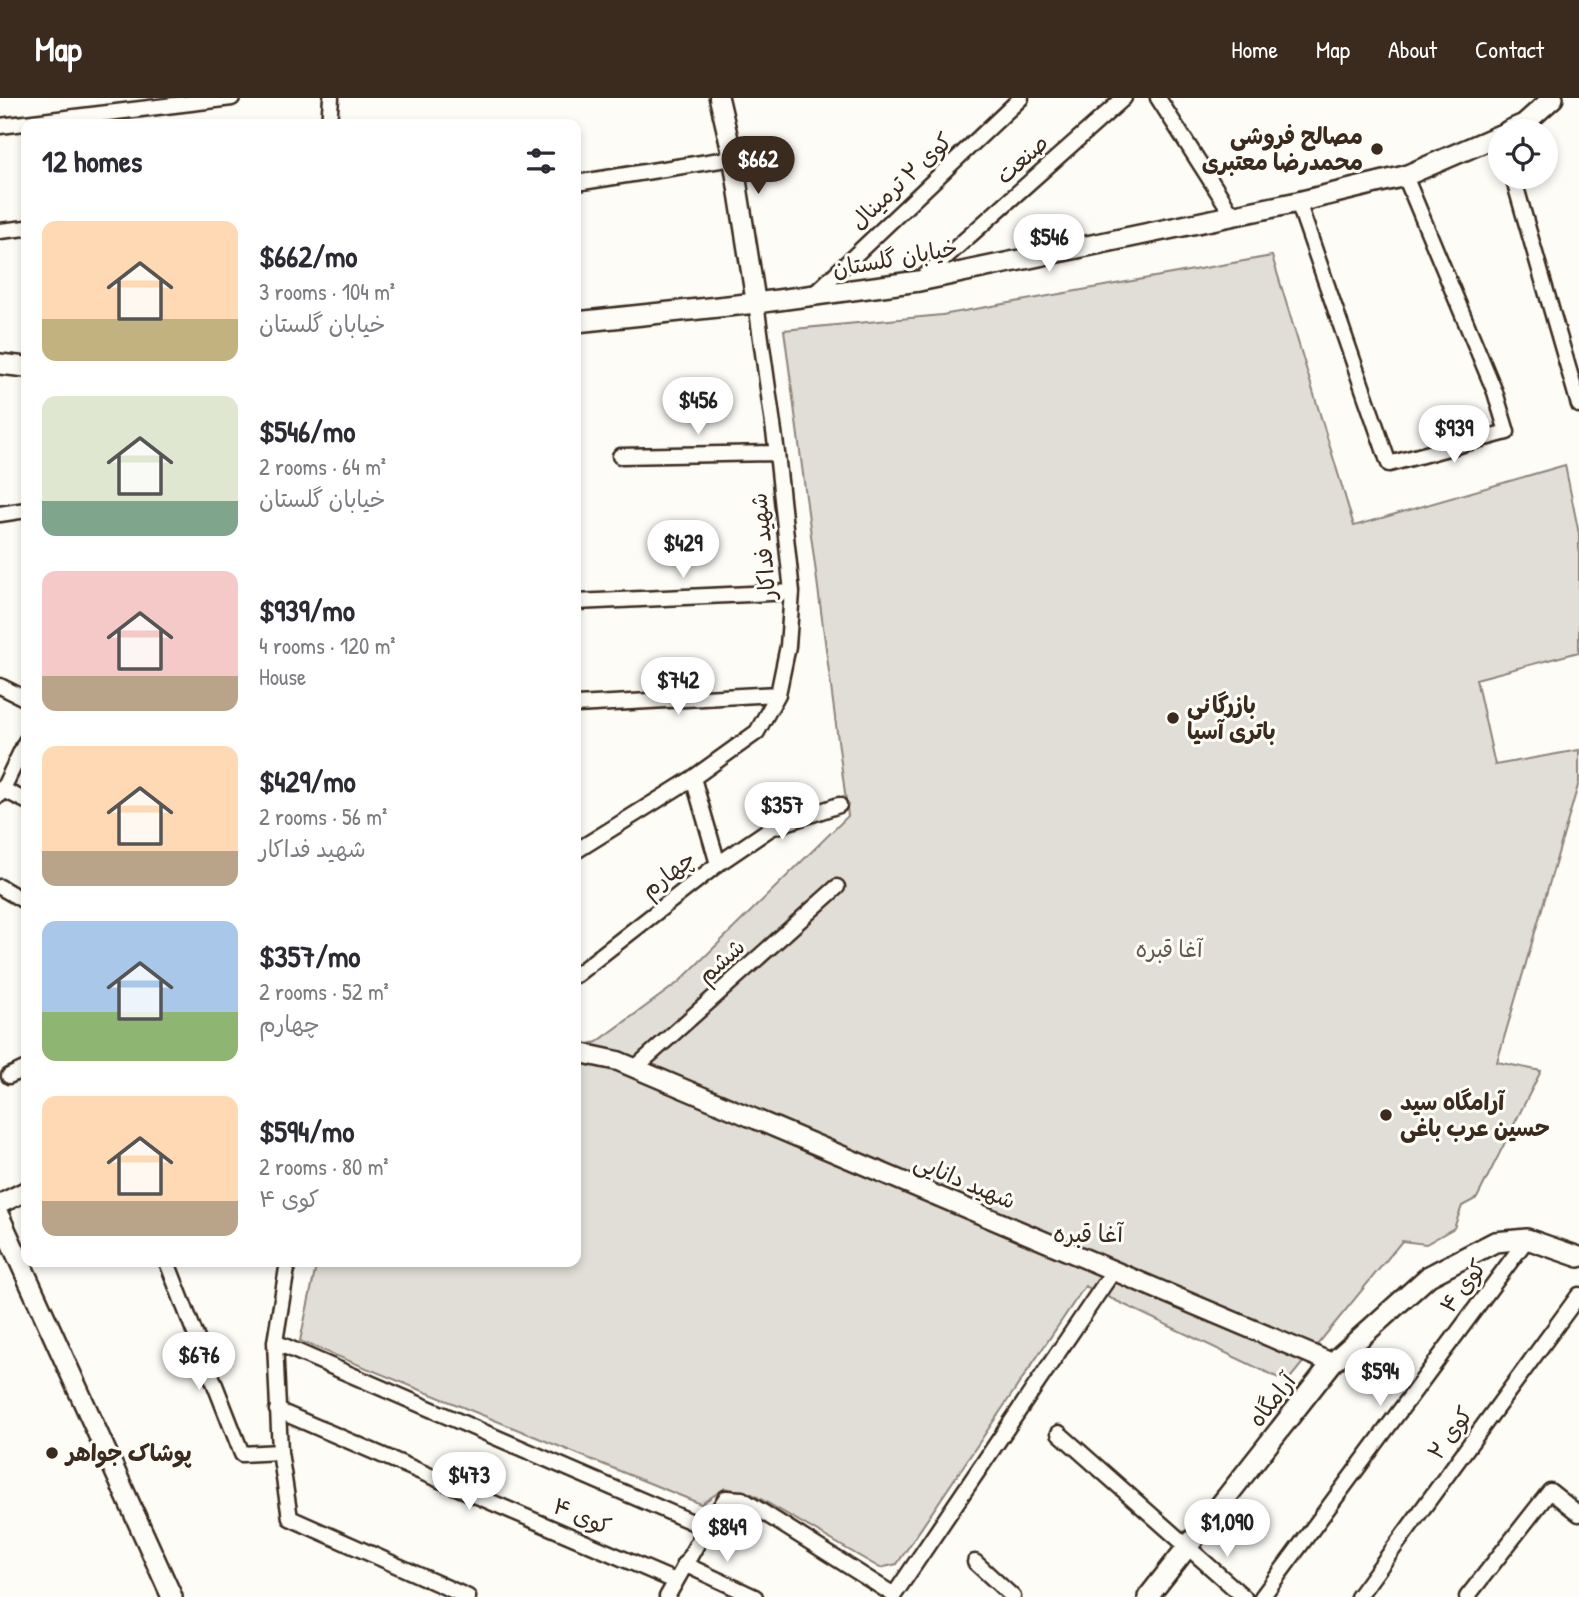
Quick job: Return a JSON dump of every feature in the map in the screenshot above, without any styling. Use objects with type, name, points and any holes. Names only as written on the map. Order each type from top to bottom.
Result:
[{"type":"main road","points":[[1530,119],[1553,98]]},
{"type":"main road","name":"خیابان گلستان","points":[[581,321],[756,303],[919,281],[1298,202],[1405,176],[1488,140]]},
{"type":"main road","points":[[0,364],[21,366]]},
{"type":"main road","points":[[0,1218],[21,1264]]},
{"type":"main road","name":"آرامگاه","points":[[1148,1597],[1332,1363],[1429,1276],[1495,1242],[1527,1239],[1579,1257]]},
{"type":"main road","points":[[22,1267],[172,1597]]},
{"type":"street","points":[[58,119],[232,98]]},
{"type":"street","points":[[329,119],[331,98]]},
{"type":"street","points":[[719,98],[733,158],[756,303]]},
{"type":"street","name":"کوی ۲ ترمینال","points":[[812,296],[1021,98]]},
{"type":"street","name":"صنعت","points":[[919,281],[1124,98]]},
{"type":"street","points":[[1158,98],[1232,214]]},
{"type":"street","points":[[0,126],[21,123]]},
{"type":"street","points":[[581,182],[733,158]]},
{"type":"street","points":[[1298,202],[1389,464],[1507,432],[1495,392],[1405,176]]},
{"type":"street","points":[[1516,189],[1579,405]]},
{"type":"street","points":[[0,231],[21,229]]},
{"type":"street","name":"شهید فداکار","points":[[581,848],[693,778],[757,732],[778,694],[788,646],[792,592],[777,453],[756,303]]},
{"type":"street","points":[[620,456],[777,453]]},
{"type":"street","points":[[0,514],[21,511]]},
{"type":"street","points":[[581,602],[792,592]]},
{"type":"street","points":[[0,686],[21,696]]},
{"type":"street","points":[[581,705],[778,694]]},
{"type":"street","points":[[21,751],[1,791],[21,799]]},
{"type":"street","name":"چهارم","points":[[581,971],[718,864],[693,778]]},
{"type":"street","points":[[718,864],[771,828],[839,805]]},
{"type":"street","points":[[0,887],[21,899]]},
{"type":"street","name":"ششم","points":[[635,1068],[837,887]]},
{"type":"street","name":"شهید دانایی","points":[[581,1053],[618,1061],[635,1068],[1332,1363]]},
{"type":"street","points":[[9,1076],[21,1070]]},
{"type":"street","points":[[0,1204],[21,1194]]},
{"type":"street","name":"کوی ۴","points":[[1262,1597],[1527,1239]]},
{"type":"street","points":[[169,1267],[242,1454],[280,1452]]},
{"type":"street","points":[[287,1267],[275,1342],[280,1452],[290,1518],[468,1597]]},
{"type":"street","points":[[667,1597],[684,1564],[726,1498],[742,1499],[894,1595],[1114,1270]]},
{"type":"street","name":"کوی ۲","points":[[1358,1597],[1579,1295]]},
{"type":"street","points":[[275,1342],[706,1528]]},
{"type":"street","name":"کوی ۴","points":[[277,1410],[675,1581]]},
{"type":"street","points":[[1059,1433],[1244,1597]]},
{"type":"street","points":[[1467,1597],[1550,1491],[1579,1514]]},
{"type":"street","points":[[975,1562],[1013,1597]]},
{"type":"street","points":[[684,1564],[755,1597]]},
{"type":"green space","name":"آغا قبره","points":[[1272,256],[1354,526],[1565,465],[1579,534],[1579,652],[1476,679],[1495,765],[1579,750],[1579,782],[1497,1062],[1541,1071],[1477,1198],[1462,1206],[1454,1228],[1426,1244],[1402,1241],[1287,1382],[1085,1286],[897,1564],[880,1568],[752,1494],[725,1488],[701,1504],[300,1341],[316,1267],[581,1267],[581,1046],[597,1042],[679,982],[848,816],[784,330],[942,315]]},
{"type":"place","name":"مصالح فروشی محمدرضا معتبری","points":[[1377,149]]},
{"type":"place","name":"بازرگانی باتری آسیا","points":[[1173,718]]},
{"type":"place","name":"آرامگاه سید حسین عرب باغی","points":[[1386,1115]]},
{"type":"place","name":"پوشاک جواهر","points":[[52,1453]]},
{"type":"district","name":"آغا قبره","points":[[1088,1234]]}]
